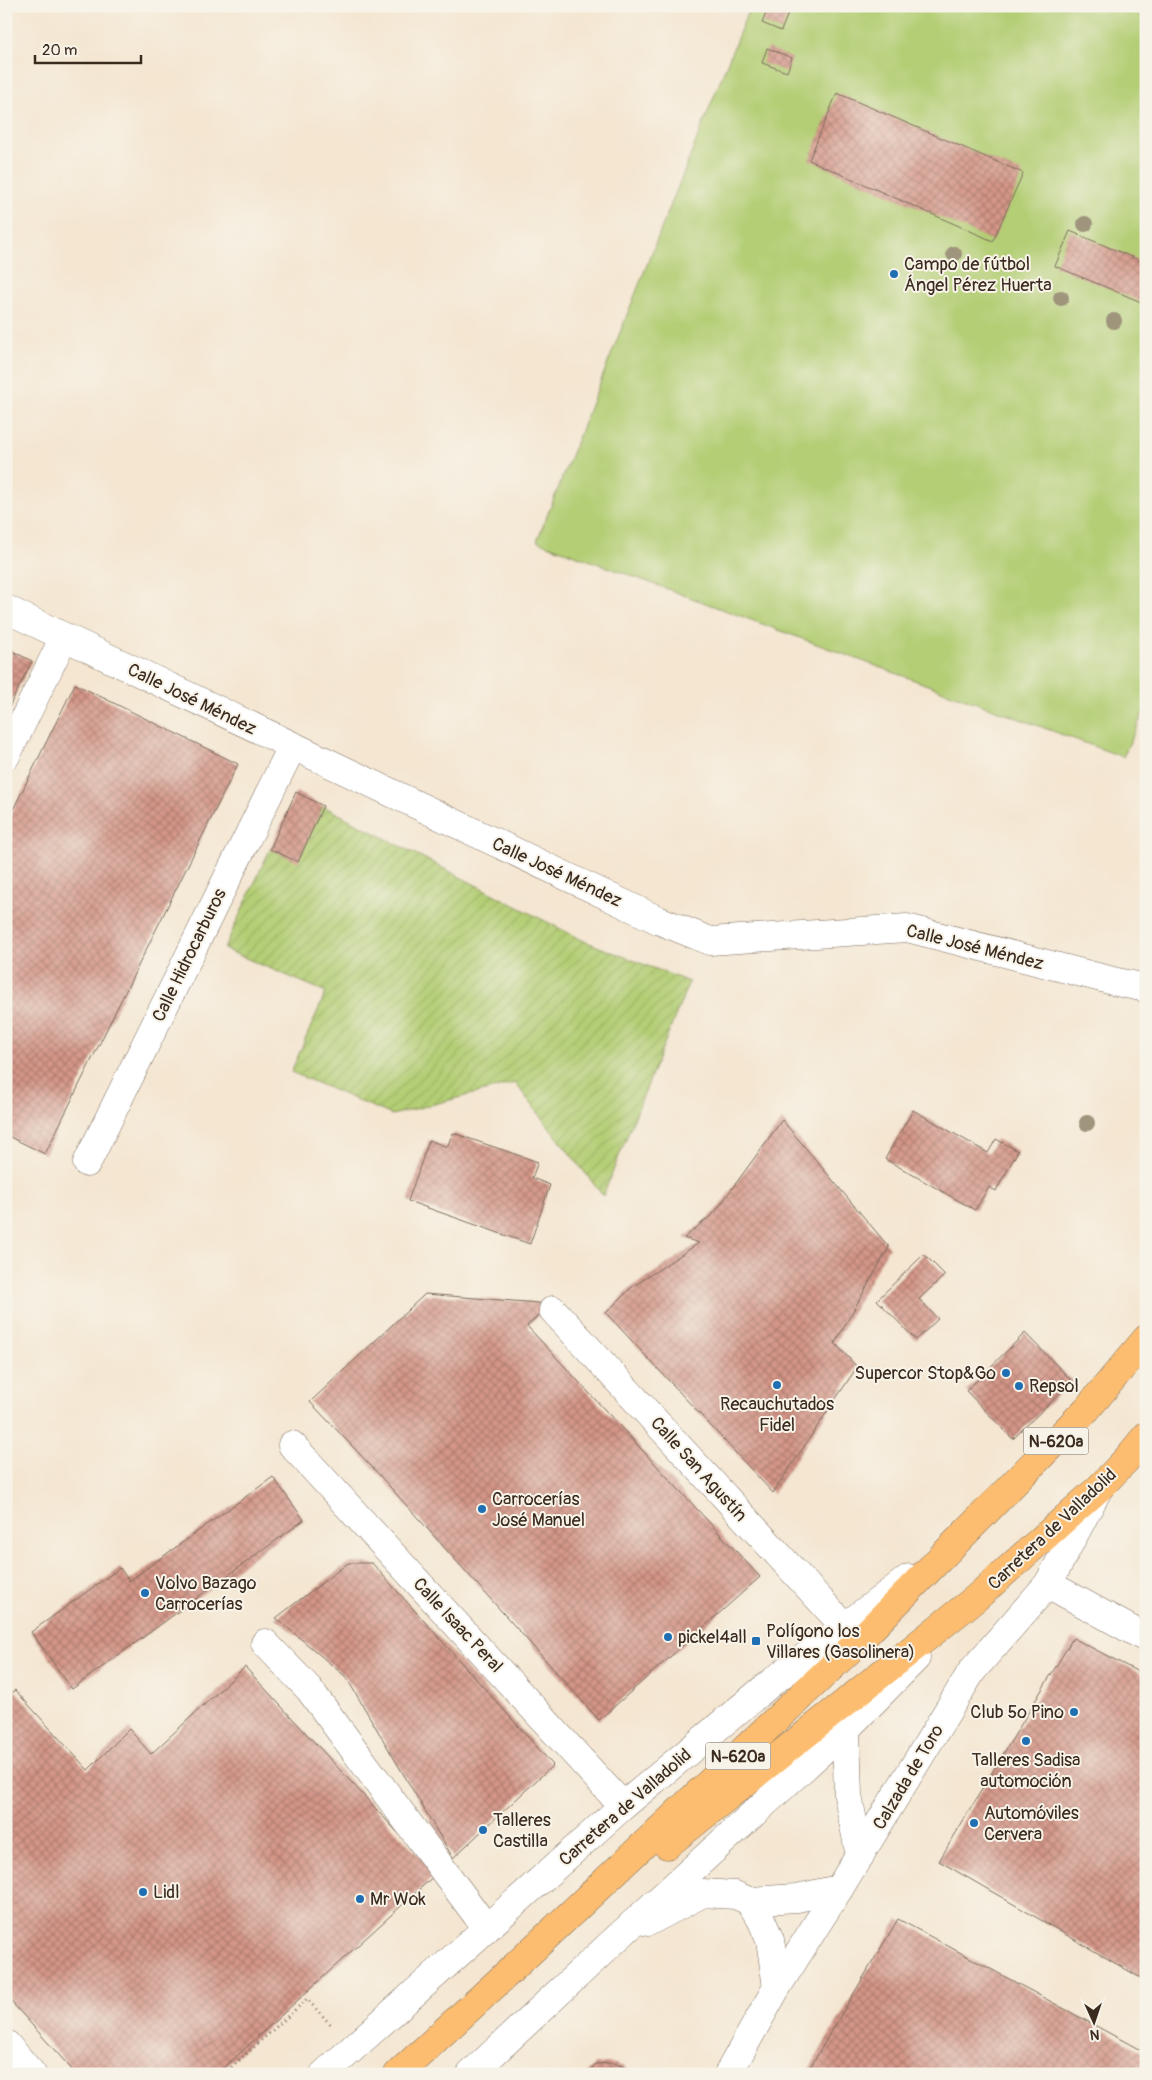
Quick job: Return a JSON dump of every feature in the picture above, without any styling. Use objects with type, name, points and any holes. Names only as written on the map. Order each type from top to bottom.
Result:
[{"type":"highway","name":"Carretera de Valladolid","points":[[398,2074],[510,1971],[855,1644],[1087,1410],[1146,1339]]},
{"type":"highway","name":"Carretera de Valladolid","points":[[510,1971],[976,1598],[1099,1488],[1146,1436]]},
{"type":"street","name":"Calle José Méndez","points":[[6,609],[658,920],[710,941],[907,928],[1102,979],[1146,988]]},
{"type":"street","points":[[6,756],[64,637]]},
{"type":"street","name":"Calle Hidrocarburos","points":[[87,1163],[292,747]]},
{"type":"street","name":"Calle San Agustín","points":[[554,1310],[844,1627]]},
{"type":"street","name":"Calle Isaac Peral","points":[[292,1445],[623,1806]]},
{"type":"street","name":"Calzada de Toro","points":[[728,2074],[777,1987],[860,1856],[972,1671],[1048,1584],[1099,1488]]},
{"type":"street","name":"Carretera de Valladolid","points":[[324,2074],[623,1806],[772,1682],[962,1537]]},
{"type":"street","points":[[1048,1584],[1146,1638]]},
{"type":"street","name":"Carretera de Valladolid","points":[[471,2074],[846,1729],[976,1598]]},
{"type":"street","points":[[265,1643],[309,1689],[472,1909],[485,1930]]},
{"type":"street","points":[[846,1729],[848,1796],[860,1856]]},
{"type":"street","name":"Carretera de Valladolid","points":[[616,1939],[703,1893],[736,1895],[749,1902],[797,1898],[839,1889]]},
{"type":"street","points":[[749,1902],[770,1940],[777,1987]]},
{"type":"street","points":[[6,2044],[32,2074]]},
{"type":"path","points":[[224,2074],[306,1999],[337,2031]]},
{"type":"green space","name":"Campo de fútbol Ángel Pérez Huerta","points":[[750,6],[1146,6],[1146,707],[1123,757],[537,541]]},
{"type":"green space","points":[[323,806],[584,941],[689,982],[603,1196],[515,1083],[392,1115],[291,1072],[326,992],[224,949],[270,849],[298,861]]},
{"type":"building","points":[[769,6],[791,6],[781,31],[762,23]]},
{"type":"building","points":[[767,48],[792,58],[787,72],[762,63]]},
{"type":"building","points":[[837,93],[1023,173],[993,241],[809,160]]},
{"type":"building","points":[[1070,231],[1146,263],[1146,304],[1055,266]]},
{"type":"building","points":[[6,648],[32,661],[6,713]]},
{"type":"building","points":[[75,684],[238,764],[45,1154],[6,1135],[6,824]]},
{"type":"building","points":[[296,792],[323,806],[298,862],[270,849]]},
{"type":"building","points":[[913,1110],[988,1153],[996,1139],[1018,1151],[996,1191],[989,1187],[975,1210],[885,1159]]},
{"type":"building","points":[[782,1120],[889,1247],[835,1343],[857,1367],[773,1493],[606,1313],[632,1287],[699,1243],[684,1238],[715,1212]]},
{"type":"building","points":[[453,1133],[538,1162],[532,1178],[550,1185],[530,1244],[408,1201],[429,1140],[447,1147]]},
{"type":"building","points":[[924,1254],[945,1275],[919,1299],[938,1319],[916,1340],[877,1300]]},
{"type":"building","points":[[425,1294],[551,1304],[527,1326],[760,1577],[599,1720],[373,1468],[310,1402]]},
{"type":"building","name":"Repsol","points":[[1025,1333],[1072,1381],[1013,1439],[966,1391]]},
{"type":"building","name":"Volvo Bazago Carrocerías","points":[[273,1477],[304,1520],[72,1689],[31,1632],[120,1568],[129,1581]]},
{"type":"building","points":[[348,1563],[372,1563],[553,1765],[453,1858],[346,1677],[276,1618]]},
{"type":"building","points":[[1073,1638],[1146,1676],[1146,1981],[939,1861]]},
{"type":"building","name":"Lidl","points":[[245,1667],[436,1874],[217,2074],[76,2074],[6,1996],[6,1698],[15,1690],[88,1770],[129,1729],[151,1754]]},
{"type":"building","points":[[898,1919],[1146,2053],[1146,2074],[806,2074]]},
{"type":"building","points":[[610,2063],[622,2066],[634,2074],[586,2074],[596,2064]]},
{"type":"place","name":"Campo de fútbol Ángel Pérez Huerta","points":[[894,274]]},
{"type":"place","name":"Supercor Stop&Go","points":[[1006,1373]]},
{"type":"place","name":"Recauchutados Fidel","points":[[777,1385]]},
{"type":"place","name":"Repsol","points":[[1019,1386]]},
{"type":"place","name":"Carrocerías José Manuel","points":[[482,1509]]},
{"type":"place","name":"Volvo Bazago Carrocerías","points":[[145,1593]]},
{"type":"place","name":"pickel4all","points":[[668,1637]]},
{"type":"place","name":"Polígono los Villares (Gasolinera)","points":[[756,1641]]},
{"type":"place","name":"Club 5º Pino","points":[[1074,1712]]},
{"type":"place","name":"Talleres Sadisa automoción","points":[[1026,1741]]},
{"type":"place","name":"Automóviles Cervera","points":[[974,1823]]},
{"type":"place","name":"Talleres Castilla","points":[[483,1830]]},
{"type":"place","name":"Lidl","points":[[143,1892]]},
{"type":"place","name":"Mr Wok","points":[[360,1899]]}]
